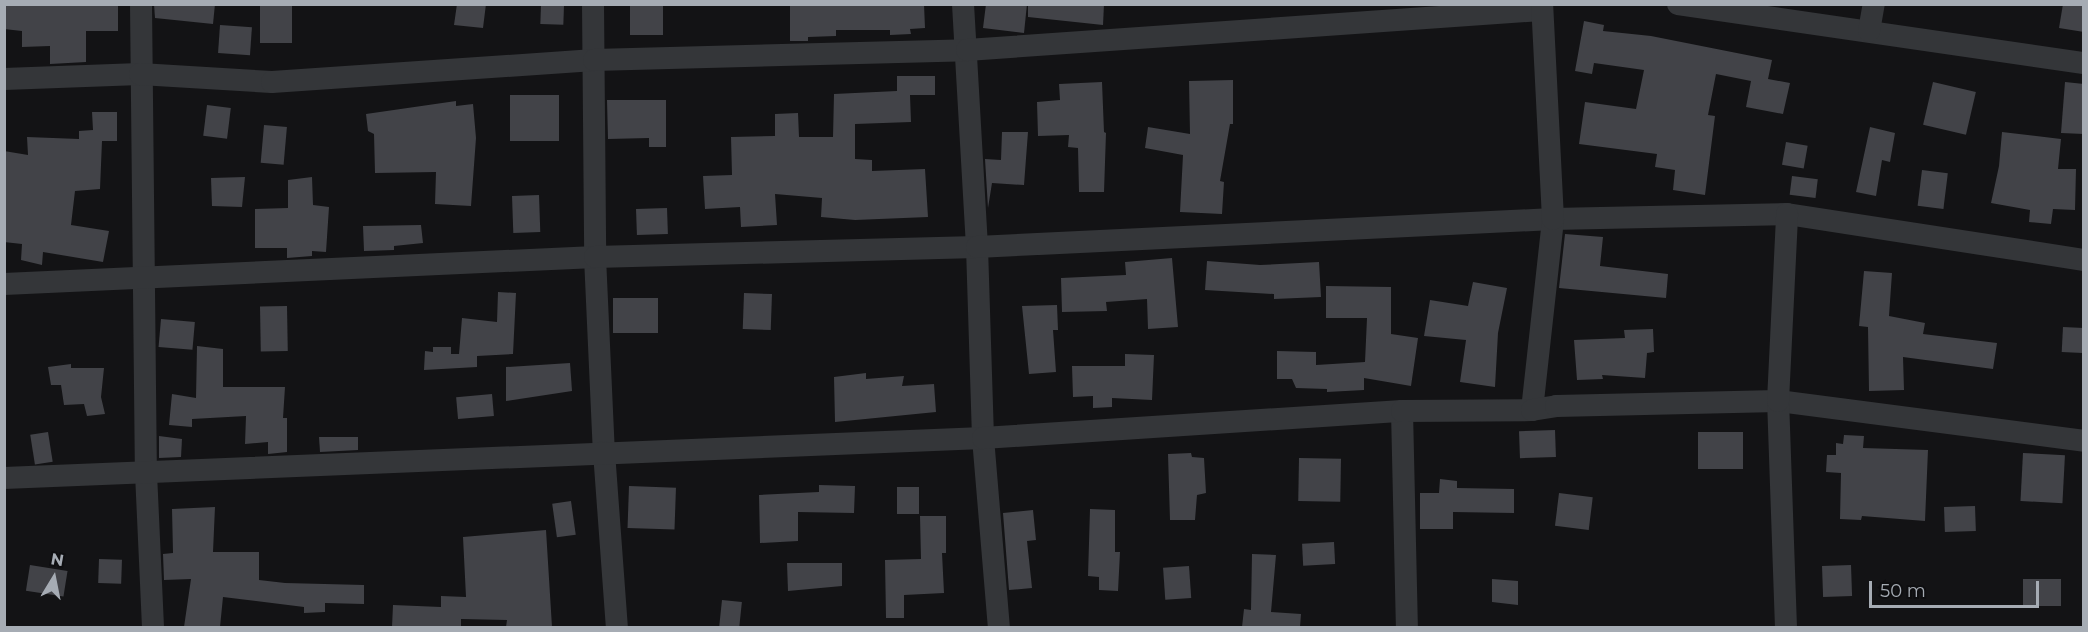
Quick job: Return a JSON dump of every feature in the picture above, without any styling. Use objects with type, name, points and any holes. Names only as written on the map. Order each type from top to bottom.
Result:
[{"type":"street","points":[[141,4],[140,74],[146,279],[146,472],[153,627]]},
{"type":"street","points":[[593,4],[596,257],[603,452],[617,627]]},
{"type":"street","points":[[963,4],[977,247],[983,438],[999,627]]},
{"type":"street","points":[[1677,4],[2084,63]]},
{"type":"street","points":[[1869,31],[1874,4]]},
{"type":"street","points":[[4,79],[140,74],[272,82],[594,60],[967,50],[1542,7],[1553,219],[1532,410]]},
{"type":"street","points":[[1786,627],[1778,401],[1787,214]]},
{"type":"street","points":[[4,284],[596,257],[977,247],[1553,219],[1787,214],[2084,260]]},
{"type":"street","points":[[4,478],[983,438],[1402,411],[1532,410],[1556,406],[1778,401],[2084,441]]},
{"type":"street","points":[[1402,411],[1407,627]]},
{"type":"building","points":[[4,4],[118,4],[118,31],[86,31],[86,62],[50,64],[50,46],[22,47],[22,31],[4,29]]},
{"type":"building","points":[[154,4],[215,4],[213,24],[155,18]]},
{"type":"building","points":[[260,4],[292,4],[292,43],[260,43]]},
{"type":"building","points":[[457,4],[486,4],[483,28],[454,25]]},
{"type":"building","points":[[630,4],[663,4],[663,35],[630,35]]},
{"type":"building","points":[[790,4],[924,4],[925,28],[910,29],[911,34],[890,35],[890,30],[836,30],[836,36],[808,37],[808,41],[790,41]]},
{"type":"building","points":[[986,4],[1027,4],[1024,33],[983,28]]},
{"type":"building","points":[[1028,4],[1104,4],[1103,25],[1028,17]]},
{"type":"building","points":[[2063,4],[2084,4],[2084,32],[2059,28]]},
{"type":"building","points":[[541,5],[564,6],[563,25],[540,24]]},
{"type":"building","points":[[1584,21],[1604,25],[1603,31],[1651,36],[1772,60],[1768,79],[1790,83],[1783,114],[1746,107],[1751,81],[1716,74],[1708,115],[1715,116],[1705,195],[1673,190],[1675,170],[1655,167],[1657,154],[1579,144],[1585,102],[1636,109],[1644,70],[1594,63],[1592,74],[1575,71]]},
{"type":"building","points":[[220,25],[252,27],[250,55],[218,53]]},
{"type":"building","points":[[897,76],[935,76],[935,95],[910,95],[911,122],[855,124],[855,159],[872,160],[872,171],[925,169],[928,217],[855,220],[821,217],[822,198],[775,194],[777,225],[741,227],[740,207],[705,209],[703,176],[732,175],[731,137],[775,136],[775,114],[798,113],[799,137],[833,137],[834,94],[897,91]]},
{"type":"building","points":[[1233,80],[1233,124],[1230,124],[1220,181],[1224,182],[1222,214],[1180,212],[1183,155],[1145,148],[1148,127],[1190,134],[1189,81]]},
{"type":"building","points":[[1102,82],[1104,132],[1106,133],[1104,192],[1079,192],[1078,148],[1068,147],[1069,135],[1038,136],[1037,102],[1060,100],[1059,84]]},
{"type":"building","points":[[1933,82],[1976,92],[1966,135],[1923,125]]},
{"type":"building","points":[[2065,82],[2084,84],[2084,134],[2061,133]]},
{"type":"building","points":[[510,95],[559,95],[559,141],[510,141]]},
{"type":"building","points":[[607,100],[666,100],[666,147],[649,147],[649,138],[608,139]]},
{"type":"building","points":[[456,101],[456,106],[473,104],[476,138],[471,206],[435,204],[436,172],[375,173],[374,134],[368,131],[366,114]]},
{"type":"building","points":[[207,105],[231,108],[227,139],[203,136]]},
{"type":"building","points":[[92,112],[117,112],[117,141],[102,141],[100,189],[75,191],[71,225],[109,231],[103,262],[43,252],[42,265],[21,260],[22,244],[4,242],[4,151],[28,155],[27,137],[79,139],[79,131],[93,130]]},
{"type":"building","points":[[264,125],[287,127],[284,165],[261,163]]},
{"type":"building","points":[[1870,127],[1895,133],[1890,162],[1882,160],[1876,196],[1856,192]]},
{"type":"building","points":[[1002,132],[1028,132],[1024,185],[992,183],[988,208],[985,159],[1001,160]]},
{"type":"building","points":[[2002,132],[2061,139],[2058,169],[2076,169],[2075,210],[2053,209],[2051,224],[2029,222],[2030,210],[1991,203],[1999,166]]},
{"type":"building","points":[[1786,142],[1808,146],[1804,168],[1782,165]]},
{"type":"building","points":[[1922,170],[1948,173],[1943,209],[1918,206]]},
{"type":"building","points":[[1792,176],[1818,179],[1815,198],[1790,195]]},
{"type":"building","points":[[245,177],[242,207],[212,206],[211,178]]},
{"type":"building","points":[[312,177],[313,205],[329,207],[326,252],[312,251],[312,256],[287,258],[287,248],[255,248],[255,209],[288,208],[288,180]]},
{"type":"building","points":[[539,195],[540,232],[513,233],[512,196]]},
{"type":"building","points":[[667,208],[668,234],[637,235],[636,209]]},
{"type":"building","points":[[421,225],[423,243],[394,246],[394,250],[364,251],[363,226]]},
{"type":"building","points":[[1565,234],[1603,237],[1600,266],[1668,274],[1666,298],[1559,288]]},
{"type":"building","points":[[1172,258],[1178,327],[1148,329],[1147,299],[1106,302],[1107,311],[1062,312],[1061,278],[1126,275],[1125,262]]},
{"type":"building","points":[[1207,261],[1260,265],[1319,262],[1321,297],[1274,299],[1274,294],[1205,290]]},
{"type":"building","points":[[1864,271],[1892,273],[1889,316],[1925,323],[1923,334],[1997,343],[1993,369],[1903,357],[1904,390],[1869,391],[1868,327],[1859,326]]},
{"type":"building","points":[[1473,282],[1507,288],[1498,333],[1495,387],[1460,382],[1466,340],[1424,336],[1430,300],[1468,306]]},
{"type":"building","points":[[1326,286],[1391,287],[1391,334],[1418,338],[1411,386],[1364,378],[1364,390],[1327,392],[1327,389],[1296,388],[1292,379],[1277,379],[1277,351],[1316,352],[1316,365],[1365,362],[1367,318],[1326,318]]},
{"type":"building","points":[[498,292],[516,293],[513,354],[477,356],[477,367],[424,370],[425,351],[433,352],[433,347],[451,347],[451,354],[459,354],[462,318],[497,322]]},
{"type":"building","points":[[744,293],[772,294],[771,330],[743,329]]},
{"type":"building","points":[[613,298],[658,298],[658,333],[613,333]]},
{"type":"building","points":[[1057,305],[1058,330],[1053,330],[1056,372],[1029,374],[1022,306]]},
{"type":"building","points":[[260,306],[287,306],[288,351],[261,351]]},
{"type":"building","points":[[161,319],[195,322],[192,350],[159,347]]},
{"type":"building","points":[[2063,327],[2084,328],[2083,353],[2062,352]]},
{"type":"building","points":[[1653,329],[1654,352],[1647,353],[1645,378],[1602,375],[1603,379],[1577,380],[1574,340],[1625,338],[1624,330]]},
{"type":"building","points":[[197,346],[223,349],[223,387],[285,387],[283,418],[287,418],[287,452],[268,454],[268,442],[245,444],[246,416],[192,419],[192,427],[169,425],[172,394],[196,398]]},
{"type":"building","points":[[1125,354],[1154,355],[1152,400],[1112,398],[1112,407],[1093,408],[1093,396],[1073,397],[1072,366],[1125,366]]},
{"type":"building","points":[[570,363],[572,391],[506,401],[506,367]]},
{"type":"building","points":[[71,364],[71,368],[104,368],[101,397],[105,414],[87,416],[84,404],[64,405],[61,385],[51,385],[48,367]]},
{"type":"building","points":[[866,373],[866,379],[904,376],[902,386],[934,384],[936,412],[835,422],[834,377]]},
{"type":"building","points":[[492,394],[494,416],[458,419],[456,397]]},
{"type":"building","points":[[1555,430],[1556,457],[1520,458],[1519,431]]},
{"type":"building","points":[[48,432],[53,462],[35,464],[30,435]]},
{"type":"building","points":[[1698,432],[1743,432],[1743,469],[1698,469]]},
{"type":"building","points":[[1844,435],[1864,436],[1863,448],[1928,450],[1925,521],[1862,516],[1861,520],[1840,519],[1841,473],[1826,472],[1827,455],[1836,455],[1836,443],[1843,444]]},
{"type":"building","points":[[159,436],[182,439],[181,457],[159,458]]},
{"type":"building","points":[[319,437],[358,437],[358,450],[320,452]]},
{"type":"building","points":[[1191,453],[1192,457],[1204,458],[1206,493],[1197,495],[1195,520],[1170,520],[1168,454]]},
{"type":"building","points":[[2023,453],[2065,455],[2062,503],[2020,501]]},
{"type":"building","points":[[1299,458],[1341,459],[1340,502],[1298,501]]},
{"type":"building","points":[[1440,479],[1457,481],[1457,488],[1514,489],[1514,513],[1453,512],[1453,529],[1420,529],[1420,493],[1439,493]]},
{"type":"building","points":[[819,485],[855,486],[854,513],[798,512],[798,541],[760,543],[759,495],[819,492]]},
{"type":"building","points":[[629,486],[676,488],[675,530],[628,528]]},
{"type":"building","points":[[897,487],[919,487],[919,514],[897,514]]},
{"type":"building","points":[[1559,493],[1593,497],[1589,530],[1555,526]]},
{"type":"building","points":[[571,501],[576,535],[557,537],[552,504]]},
{"type":"building","points":[[1975,506],[1976,531],[1945,532],[1944,507]]},
{"type":"building","points":[[215,507],[213,552],[259,552],[259,580],[364,585],[364,604],[325,603],[325,612],[304,613],[304,607],[223,597],[220,627],[184,627],[191,579],[164,580],[163,554],[173,553],[172,509]]},
{"type":"building","points":[[1090,509],[1115,510],[1115,552],[1120,552],[1118,591],[1099,590],[1099,577],[1088,576]]},
{"type":"building","points":[[1033,510],[1036,540],[1027,541],[1032,588],[1009,590],[1003,513]]},
{"type":"building","points":[[920,516],[946,516],[946,553],[942,553],[944,593],[904,595],[904,618],[886,618],[885,560],[921,559]]},
{"type":"building","points":[[546,530],[552,627],[506,627],[507,620],[461,619],[461,627],[392,627],[393,605],[441,607],[441,596],[466,597],[463,537]]},
{"type":"building","points":[[1334,542],[1335,564],[1303,566],[1302,544]]},
{"type":"building","points":[[1252,554],[1276,555],[1271,612],[1301,614],[1300,627],[1242,627],[1244,609],[1251,610]]},
{"type":"building","points":[[99,559],[122,560],[121,584],[98,583]]},
{"type":"building","points":[[787,563],[842,563],[842,586],[788,591]]},
{"type":"building","points":[[30,565],[68,571],[63,597],[26,591]]},
{"type":"building","points":[[1851,565],[1852,596],[1823,597],[1822,566]]},
{"type":"building","points":[[1189,566],[1191,598],[1165,600],[1163,568]]},
{"type":"building","points":[[1492,579],[1518,581],[1518,605],[1492,602]]},
{"type":"building","points":[[2023,579],[2061,579],[2061,606],[2023,606]]},
{"type":"building","points":[[722,600],[742,602],[739,628],[719,627]]}]
